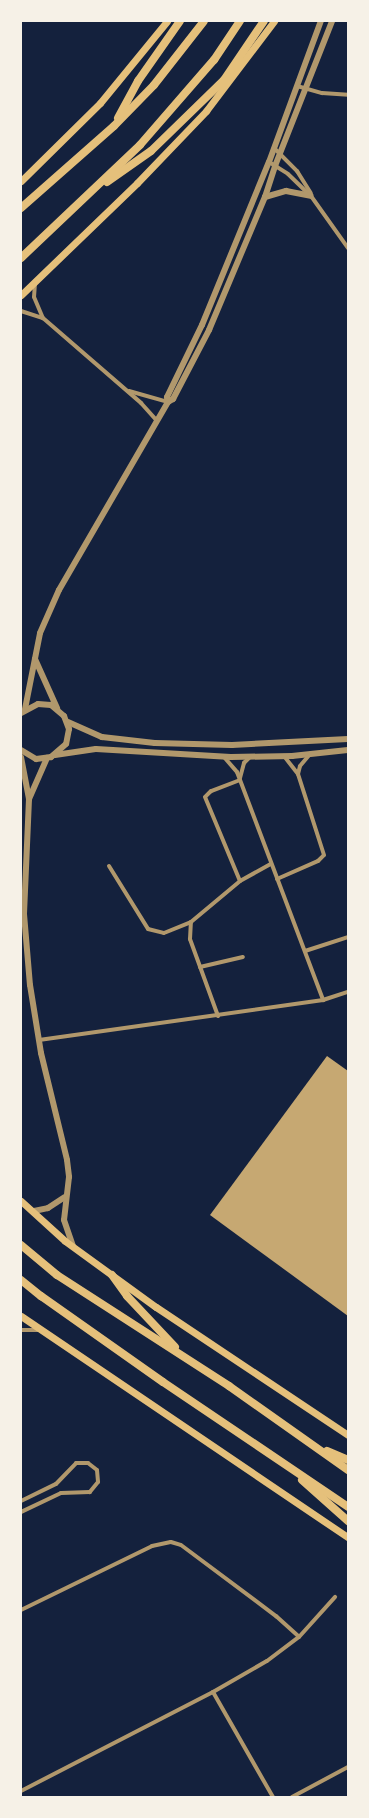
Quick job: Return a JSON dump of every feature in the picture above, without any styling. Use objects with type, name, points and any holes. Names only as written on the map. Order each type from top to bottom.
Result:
[{"type":"highway","points":[[114,126],[138,81],[180,21]]},
{"type":"highway","points":[[21,208],[114,126],[154,85],[204,21]]},
{"type":"highway","points":[[21,258],[140,145],[178,104],[214,60],[240,21]]},
{"type":"highway","points":[[83,198],[151,151],[224,80],[264,21]]},
{"type":"highway","points":[[21,1245],[57,1276],[183,1357],[348,1470]]},
{"type":"highway","points":[[112,1275],[127,1296],[183,1357]]},
{"type":"highway","points":[[21,1280],[80,1323],[348,1507]]},
{"type":"highway","points":[[307,1442],[348,1460]]},
{"type":"highway","points":[[288,1466],[325,1503],[348,1521]]},
{"type":"main road","points":[[21,181],[100,103],[167,21]]},
{"type":"main road","points":[[21,295],[137,183],[206,111],[274,21]]},
{"type":"main road","points":[[21,1201],[73,1246],[112,1275],[348,1435]]},
{"type":"main road","points":[[21,1316],[348,1537]]},
{"type":"street","points":[[168,402],[168,392],[202,325],[274,148],[321,21]]},
{"type":"street","points":[[22,711],[40,633],[59,590],[168,402],[173,399],[209,330],[265,197],[280,152],[332,21]]},
{"type":"street","points":[[297,86],[306,89],[348,95]]},
{"type":"street","points":[[274,148],[280,152],[303,179],[311,196],[348,248]]},
{"type":"street","points":[[268,162],[275,166],[311,196]]},
{"type":"street","points":[[265,197],[286,191],[311,196]]},
{"type":"street","points":[[36,279],[34,297],[43,318]]},
{"type":"street","points":[[21,311],[43,318],[126,390],[157,421]]},
{"type":"street","points":[[126,390],[168,402]]},
{"type":"street","points":[[34,657],[57,708],[68,722],[102,737],[155,743],[268,745],[348,739]]},
{"type":"street","points":[[22,711],[38,704],[57,708]]},
{"type":"street","points":[[55,755],[66,744],[68,722]]},
{"type":"street","points":[[21,750],[30,756],[47,758],[55,755],[96,749],[224,757],[284,756],[348,750]]},
{"type":"street","points":[[298,774],[300,766],[310,754]]},
{"type":"street","points":[[277,879],[318,861],[324,855],[298,774],[284,756]]},
{"type":"street","points":[[21,757],[29,799],[24,914],[30,985],[39,1040],[67,1160],[69,1177],[65,1197],[64,1220],[73,1246]]},
{"type":"street","points":[[224,757],[237,772],[323,1000]]},
{"type":"street","points":[[240,780],[244,763],[250,757]]},
{"type":"street","points":[[29,799],[47,758]]},
{"type":"street","points":[[240,780],[211,791],[206,797],[240,881]]},
{"type":"street","points":[[109,866],[148,929],[164,933],[191,922],[240,881],[271,864]]},
{"type":"street","points":[[191,922],[190,939],[218,1016]]},
{"type":"street","points":[[305,951],[348,937]]},
{"type":"street","points":[[200,967],[243,957]]},
{"type":"street","points":[[39,1040],[323,1000],[348,992]]},
{"type":"street","points":[[34,1211],[48,1208],[65,1197]]},
{"type":"street","points":[[21,1330],[40,1330]]},
{"type":"street","points":[[21,1501],[56,1484],[76,1463],[88,1462],[97,1470],[98,1482],[90,1492],[61,1493],[21,1512]]},
{"type":"street","points":[[21,1610],[152,1546],[171,1542],[181,1545],[276,1616],[299,1637]]},
{"type":"street","points":[[21,1791],[213,1692],[267,1661],[299,1637],[335,1597]]},
{"type":"street","points":[[213,1692],[274,1797]]},
{"type":"street","points":[[292,1797],[348,1767]]},
{"type":"building","points":[[327,1056],[348,1071],[348,1316],[210,1215]]}]
